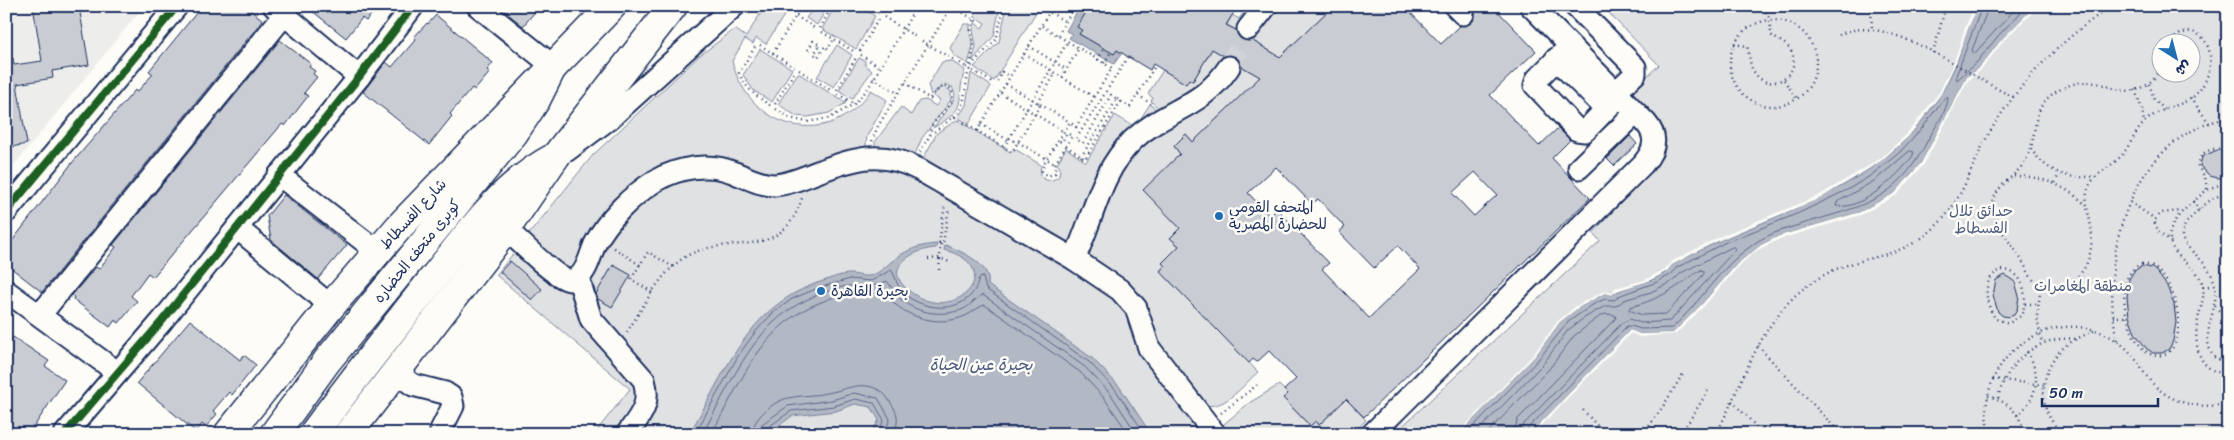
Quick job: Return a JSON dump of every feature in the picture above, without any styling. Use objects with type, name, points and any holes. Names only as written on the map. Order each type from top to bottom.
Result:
[{"type":"main road","name":"شارع الفسطاط","points":[[228,434],[331,306],[378,252],[612,6]]},
{"type":"main road","points":[[348,434],[394,371],[506,229],[555,157],[673,6]]},
{"type":"main road","name":"كوبرى متحف الحضاره","points":[[274,434],[327,362],[514,133],[536,100],[553,66]]},
{"type":"main road","name":"كوبرى متحف الحضاره","points":[[313,434],[478,222],[522,178],[555,157]]},
{"type":"street","points":[[6,212],[177,6]]},
{"type":"street","points":[[65,434],[162,321],[359,77],[413,6]]},
{"type":"street","points":[[478,6],[553,66]]},
{"type":"street","points":[[555,157],[716,6]]},
{"type":"street","points":[[555,157],[610,118],[734,6]]},
{"type":"street","points":[[1248,29],[1266,6]]},
{"type":"street","points":[[1372,434],[1649,156],[1653,148],[1654,138],[1651,130],[1636,113],[1614,99],[1563,53],[1531,6]]},
{"type":"street","points":[[1563,53],[1537,79],[1536,87],[1577,130],[1585,131],[1635,74],[1635,67],[1576,6]]},
{"type":"street","points":[[40,315],[279,11],[359,77]]},
{"type":"street","points":[[1074,259],[1087,230],[1102,185],[1122,152],[1133,140],[1154,123],[1203,97],[1223,77],[1229,67]]},
{"type":"street","points":[[1579,168],[1636,113]]},
{"type":"street","points":[[506,229],[559,276],[570,280],[578,277],[585,269],[598,238],[610,222],[634,197],[656,181],[680,171],[713,167],[770,185],[787,183],[850,161],[870,157],[890,158],[913,167],[1074,259],[1112,284],[1131,301],[1140,316],[1149,348],[1211,428]]},
{"type":"street","points":[[280,175],[378,252]]},
{"type":"street","points":[[237,228],[331,306]]},
{"type":"street","points":[[578,277],[591,319],[644,380],[647,391],[646,403],[640,417],[627,434]]},
{"type":"street","points":[[6,291],[117,372]]},
{"type":"street","points":[[394,371],[416,387],[445,393],[451,398],[453,406],[441,430]]},
{"type":"path","points":[[773,53],[802,6]]},
{"type":"path","points":[[796,16],[818,28],[832,6]]},
{"type":"path","points":[[865,6],[878,14]]},
{"type":"path","points":[[883,12],[886,6]]},
{"type":"path","points":[[776,109],[790,118],[807,122],[830,118],[854,104],[874,78],[917,6]]},
{"type":"path","points":[[870,157],[870,145],[873,135],[952,6],[978,22]]},
{"type":"path","points":[[970,67],[996,40],[1004,6]]},
{"type":"path","points":[[977,131],[1054,6]]},
{"type":"path","points":[[1058,36],[1075,6]]},
{"type":"path","points":[[1734,44],[1747,46],[1751,68],[1762,81],[1773,83],[1784,80],[1792,71],[1793,55],[1787,45],[1771,34],[1770,19],[1762,6]]},
{"type":"path","points":[[1815,6],[1845,11],[1871,6],[1872,28]]},
{"type":"path","points":[[1932,52],[1946,6]]},
{"type":"path","points":[[1716,434],[1758,346],[1778,313],[1806,287],[1839,268],[1905,249],[1939,223],[1956,200],[1988,135],[2014,97],[2060,45],[2112,6]]},
{"type":"path","points":[[1046,10],[1066,22]]},
{"type":"path","points":[[884,17],[916,37]]},
{"type":"path","points":[[860,51],[879,18]]},
{"type":"path","points":[[1770,19],[1794,25],[1806,35],[1814,49],[1816,65],[1812,81],[1796,99],[1782,105],[1766,106],[1758,104],[1744,95],[1734,83],[1729,67],[1734,44],[1749,26],[1770,19]]},
{"type":"path","points":[[930,135],[955,117],[962,106],[974,46],[971,30],[974,20]]},
{"type":"path","points":[[1006,84],[1076,127],[1112,68],[1099,58],[1042,26]]},
{"type":"path","points":[[1839,35],[1855,28],[1872,28],[1902,38],[1932,52],[2014,97]]},
{"type":"path","points":[[822,32],[856,54],[837,90]]},
{"type":"path","points":[[2152,80],[2148,84],[2135,90],[2120,90],[2087,82],[2078,82],[2061,89],[2046,100],[2037,116],[2031,149],[2024,163],[2014,176],[2001,186],[1994,197],[1994,216],[2031,277],[2041,285],[2051,287],[2068,283],[2078,276],[2085,267],[2092,242],[2091,225],[2086,205],[2089,186],[2096,176],[2121,156],[2144,122],[2165,110],[2179,106],[2201,88],[2208,75],[2211,61],[2210,48],[2202,38]]},
{"type":"path","points":[[808,50],[813,41],[820,45],[814,54],[818,57],[824,46],[828,49],[834,39]]},
{"type":"path","points":[[922,41],[954,60]]},
{"type":"path","points":[[1004,147],[1068,41]]},
{"type":"path","points":[[760,45],[794,67]]},
{"type":"path","points":[[1029,46],[1067,70]]},
{"type":"path","points":[[755,47],[739,73],[752,94],[771,106]]},
{"type":"path","points":[[1062,78],[1080,48]]},
{"type":"path","points":[[1099,58],[1104,48]]},
{"type":"path","points":[[1105,62],[1111,52]]},
{"type":"path","points":[[1024,54],[1094,97]]},
{"type":"path","points":[[861,55],[880,67]]},
{"type":"path","points":[[1128,57],[1076,139],[1083,143],[1112,95],[1130,107],[1156,66]]},
{"type":"path","points":[[960,63],[995,82],[1002,72],[1010,77]]},
{"type":"path","points":[[799,70],[832,91]]},
{"type":"path","points":[[775,104],[795,71]]},
{"type":"path","points":[[955,117],[1012,152],[1035,114],[1055,74]]},
{"type":"path","points":[[874,78],[898,93]]},
{"type":"path","points":[[1784,80],[1796,99]]},
{"type":"path","points":[[905,83],[931,99],[942,86],[949,87],[953,94],[952,102],[931,127],[930,135],[913,167]]},
{"type":"path","points":[[2148,84],[2154,99],[2165,110]]},
{"type":"path","points":[[2135,90],[2144,122]]},
{"type":"path","points":[[1001,92],[1064,132]]},
{"type":"path","points":[[838,94],[854,104]]},
{"type":"path","points":[[1138,95],[1150,103]]},
{"type":"path","points":[[2191,98],[2209,123]]},
{"type":"path","points":[[1081,157],[1117,99]]},
{"type":"path","points":[[1066,146],[1085,159],[1121,101]]},
{"type":"path","points":[[2118,342],[2113,317],[2112,264],[2119,232],[2130,202],[2148,171],[2168,147],[2194,129],[2228,118]]},
{"type":"path","points":[[1059,141],[1062,142],[1067,133],[1072,136],[1055,164],[1055,173],[1051,176],[1045,176],[1042,168],[1070,122]]},
{"type":"path","points":[[982,124],[1055,164]]},
{"type":"path","points":[[2031,149],[2043,164],[2059,174],[2077,178],[2096,176]]},
{"type":"path","points":[[2207,189],[2205,178],[2198,167],[2198,159],[2204,153],[2214,149],[2228,150]]},
{"type":"path","points":[[2055,183],[2059,174]]},
{"type":"path","points":[[2014,176],[2035,178],[2055,183],[2086,205]]},
{"type":"path","points":[[616,348],[652,292],[672,267],[690,254],[705,248],[759,243],[778,234],[793,219],[798,209],[805,177]]},
{"type":"path","points":[[2171,242],[2171,228],[2182,211],[2207,189],[2219,185],[2228,185]]},
{"type":"path","points":[[2130,202],[2154,218],[2157,230],[2171,242],[2177,254],[2198,273],[2203,287],[2203,303],[2197,326],[2198,352],[2201,360],[2212,370],[2227,373],[2227,361],[2214,357],[2210,350],[2208,329],[2215,306],[2215,285],[2207,266],[2201,258],[2185,245],[2182,238],[2182,229],[2185,222],[2217,196],[2228,195]]},
{"type":"path","points":[[2193,202],[2199,210]]},
{"type":"path","points":[[939,270],[941,243],[943,243],[950,204],[946,205]]},
{"type":"path","points":[[2154,218],[2161,213],[2182,211]]},
{"type":"path","points":[[598,238],[640,265]]},
{"type":"path","points":[[652,292],[631,279],[648,252],[672,267]]},
{"type":"path","points":[[928,259],[940,258],[949,262]]},
{"type":"path","points":[[2142,264],[2153,266],[2169,285],[2176,303],[2178,323],[2174,346],[2162,356],[2148,353],[2133,334],[2126,316],[2124,298],[2129,274],[2132,269],[2142,264]]},
{"type":"path","points":[[2002,270],[2014,273],[2023,287],[2025,304],[2020,316],[2014,322],[2005,323],[1996,319],[1988,300],[1987,287],[1991,276],[2002,270]]},
{"type":"path","points":[[2041,285],[2038,304],[2039,333],[2042,344]]},
{"type":"path","points":[[2203,287],[2215,285]]},
{"type":"path","points":[[2025,304],[2038,304]]},
{"type":"path","points":[[2215,306],[2220,312],[2228,314]]},
{"type":"path","points":[[2113,317],[2126,316]]},
{"type":"path","points":[[1989,434],[1986,420],[1988,396],[1993,379],[2012,352],[2039,333],[2068,327],[2098,330],[2118,342],[2133,357],[2154,385],[2174,399],[2198,406],[2228,403]]},
{"type":"path","points":[[2061,434],[2055,426],[2046,406],[2044,386],[2046,376],[2054,358],[2061,350],[2077,339],[2098,330]]},
{"type":"path","points":[[1998,398],[2004,380],[2016,362],[2027,352],[2042,344],[2059,339],[2077,339]]},
{"type":"path","points":[[1758,346],[1841,434]]},
{"type":"path","points":[[2017,415],[2028,405],[2036,384],[2036,370],[2027,352]]},
{"type":"path","points":[[1643,434],[1683,374]]},
{"type":"path","points":[[1993,379],[2044,386]]},
{"type":"path","points":[[1211,428],[1257,385]]},
{"type":"path","points":[[1681,434],[1708,391]]},
{"type":"path","points":[[1988,396],[1998,398],[2017,415],[2024,434]]},
{"type":"path","points":[[1732,401],[1763,434]]},
{"type":"path","points":[[1583,410],[1604,434]]},
{"type":"path","points":[[2037,434],[2055,426]]},
{"type":"path","points":[[813,434],[824,434]]},
{"type":"shaded area","points":[[6,6],[144,6],[6,175]]},
{"type":"green space","name":"بحيرة القاهرة","points":[[765,6],[790,6],[766,44],[756,38],[753,44],[745,39],[732,61],[741,85],[755,103],[773,117],[793,125],[813,126],[834,121],[854,109],[871,90],[887,100],[867,136],[865,152],[875,149],[875,142],[901,107],[911,115],[919,101],[926,100],[936,106],[940,100],[933,96],[944,87],[951,91],[951,100],[922,138],[915,154],[924,157],[937,133],[957,120],[1012,153],[1015,149],[1041,165],[1040,175],[1044,179],[1049,180],[1059,176],[1060,168],[1057,164],[1066,148],[1086,162],[1115,115],[1135,127],[1150,104],[1158,111],[1113,172],[1236,63],[1260,77],[1193,142],[1186,134],[1174,146],[1180,154],[1180,228],[1170,238],[1179,246],[1160,271],[1258,372],[1227,400],[1212,406],[1205,405],[1218,429],[1249,403],[1279,385],[1288,394],[1284,399],[1310,426],[1315,421],[1319,425],[1346,399],[1366,420],[1352,434],[594,434],[630,389],[496,275],[593,155],[699,56],[735,29],[746,37]]},
{"type":"green space","points":[[815,6],[828,6],[817,25],[806,18]]},
{"type":"green space","points":[[835,6],[859,6],[875,16],[856,49],[822,29]]},
{"type":"green space","points":[[974,6],[1000,6],[994,36],[972,61],[976,46],[973,30],[975,23],[982,28],[985,23],[975,17]]},
{"type":"green space","points":[[1007,6],[1033,6],[1038,9],[994,81],[974,67],[999,42]]},
{"type":"green space","points":[[1274,6],[1333,6],[1280,57],[1250,39]]},
{"type":"green space","name":"حدائق تلال الفسطاط","points":[[1602,6],[2228,6],[2228,434],[1394,434],[1600,241],[1593,233],[1662,158],[1665,143],[1659,122],[1649,110],[1628,94],[1659,65]]},
{"type":"green space","points":[[1243,13],[1251,17],[1241,33],[1227,25],[1232,15],[1239,19]]},
{"type":"green space","points":[[964,24],[970,24],[973,46],[968,64],[954,56],[950,48]]},
{"type":"green space","points":[[837,45],[852,55],[834,87],[817,77]]},
{"type":"green space","points":[[760,49],[792,69],[772,102],[754,91],[743,75]]},
{"type":"green space","points":[[1212,49],[1229,59],[1217,77],[1160,110],[1151,101],[1153,98],[1148,94],[1163,70],[1186,83],[1189,79],[1193,81]]},
{"type":"green space","points":[[859,58],[865,61],[865,65],[872,71],[852,99],[839,90]]},
{"type":"green space","points":[[951,61],[965,70],[959,104],[957,109],[945,121],[933,128],[952,103],[955,95],[952,87],[944,84],[931,95],[928,85],[942,62]]},
{"type":"green space","points":[[798,73],[846,103],[829,113],[808,117],[796,116],[778,104]]},
{"type":"green space","points":[[971,73],[991,86],[969,124],[958,118],[966,105]]},
{"type":"water","points":[[1080,6],[1090,6],[1078,27],[1082,30],[1079,34],[1114,54],[1117,50],[1122,53],[1114,64],[1069,38],[1072,34],[1066,31]]},
{"type":"water","points":[[1978,6],[2035,6],[2001,40],[1981,66],[1967,77],[1921,163],[1895,193],[1860,212],[1779,236],[1761,245],[1737,264],[1703,303],[1673,333],[1640,334],[1630,330],[1530,434],[1459,434],[1535,356],[1560,322],[1578,308],[1605,293],[1612,295],[1626,288],[1652,280],[1666,272],[1672,265],[1812,201],[1845,184],[1877,163],[1906,139],[1939,97],[1958,59],[1969,25]]},
{"type":"water","name":"بحيرة عين الحياة","points":[[937,244],[936,248],[911,256],[899,267],[900,281],[907,289],[925,300],[942,303],[957,299],[968,291],[974,281],[973,269],[964,258],[944,250],[945,245],[974,259],[985,271],[988,277],[988,285],[1092,358],[1119,386],[1151,434],[871,434],[879,420],[871,407],[855,404],[836,411],[792,416],[768,434],[689,434],[740,345],[772,309],[793,294],[817,283],[846,274],[873,275],[907,251]]},
{"type":"pier","points":[[1975,6],[1978,6],[1957,60],[1941,94],[1908,137],[1881,161],[1821,198],[1722,238],[1672,265],[1667,271],[1646,282],[1616,291],[1612,295],[1605,293],[1578,308],[1560,322],[1535,356],[1457,434],[1533,355],[1558,321],[1576,306],[1604,291],[1612,293],[1615,288],[1645,280],[1665,269],[1671,262],[1721,236],[1820,195],[1880,159],[1906,135],[1939,93],[1955,59],[1966,25]]},
{"type":"pier","points":[[2035,6],[2037,8],[2003,41],[1983,68],[1967,82],[1924,164],[1897,195],[1861,215],[1780,239],[1754,252],[1676,334],[1640,337],[1631,333],[1533,434],[1530,434],[1630,330],[1640,334],[1673,333],[1703,303],[1737,264],[1761,245],[1779,236],[1860,212],[1895,193],[1921,163],[1967,77],[1981,66],[2001,40]]},
{"type":"building","points":[[33,6],[79,6],[89,65],[52,71],[53,78],[17,84],[27,144],[6,148],[6,58],[13,58],[14,65],[42,61]]},
{"type":"building","points":[[202,6],[245,6],[263,20],[42,292],[6,264],[6,249],[72,163],[135,90],[137,92],[153,74],[149,71]]},
{"type":"building","points":[[306,6],[378,6],[366,21],[362,18],[346,38]]},
{"type":"building","points":[[498,6],[540,6],[523,26]]},
{"type":"building","name":"المتحف القومى للحضارة المصرية","points":[[1090,6],[1238,6],[1226,25],[1236,30],[1241,39],[1253,41],[1280,57],[1333,6],[1404,6],[1441,44],[1460,26],[1471,23],[1475,18],[1475,11],[1480,6],[1493,6],[1536,51],[1490,95],[1539,146],[1558,128],[1570,140],[1552,158],[1590,198],[1364,417],[1346,399],[1319,425],[1316,421],[1310,426],[1283,398],[1288,394],[1284,390],[1296,379],[1269,351],[1257,362],[1253,359],[1249,363],[1160,271],[1165,266],[1162,263],[1179,246],[1170,238],[1180,228],[1143,190],[1180,154],[1174,146],[1186,134],[1193,142],[1260,77],[1241,66],[1236,57],[1224,56],[1212,49],[1193,81],[1189,79],[1186,84],[1153,64],[1150,70],[1117,50],[1114,54],[1079,34],[1082,30],[1077,27]],"holes":[[[1276,167],[1312,204],[1318,199],[1345,227],[1339,232],[1374,268],[1398,246],[1420,269],[1369,318],[1322,269],[1329,263],[1277,209],[1270,216],[1248,193]],[[1475,172],[1497,195],[1474,216],[1452,193]]]},
{"type":"building","points":[[436,15],[493,63],[487,70],[490,72],[475,90],[472,88],[450,114],[452,116],[429,145],[363,92],[386,62],[392,67],[416,39],[414,37]]},
{"type":"building","points":[[280,40],[311,64],[309,67],[315,71],[313,74],[317,77],[304,93],[308,96],[285,126],[282,124],[153,277],[148,273],[131,296],[137,301],[119,323],[115,320],[110,327],[73,299],[72,295],[96,267],[99,269],[116,247],[113,245]]},
{"type":"building","points":[[1630,136],[1637,144],[1614,166],[1607,159]]},
{"type":"building","points":[[2217,150],[2228,151],[2228,177],[2218,178],[2210,176],[2200,166],[2202,157]]},
{"type":"building","points":[[284,195],[347,245],[318,279],[271,240],[267,216]]},
{"type":"building","points":[[510,261],[542,289],[532,300],[500,272]]},
{"type":"building","points":[[613,265],[631,275],[612,307],[598,299],[596,294]]},
{"type":"building","points":[[2142,266],[2156,271],[2167,286],[2174,304],[2176,322],[2173,341],[2169,349],[2162,353],[2153,353],[2146,348],[2135,333],[2129,316],[2127,297],[2129,279],[2134,271]]},
{"type":"building","points":[[2005,275],[2015,282],[2019,296],[2017,310],[2014,315],[2009,317],[2003,316],[1998,312],[1993,295],[1996,280]]},
{"type":"building","points":[[190,320],[240,360],[244,355],[256,365],[232,395],[229,392],[213,411],[217,414],[206,427],[202,424],[196,432],[137,383]]},
{"type":"building","points":[[13,337],[49,361],[45,366],[65,380],[29,434],[6,434],[6,347]]},
{"type":"tunnel","points":[[1229,67],[1248,29]]},
{"type":"cycle path","points":[[6,212],[177,6]]},
{"type":"cycle path","points":[[65,434],[162,321],[359,77],[413,6]]},
{"type":"place","name":"المتحف القومى للحضارة المصرية","points":[[1219,216]]},
{"type":"place","name":"بحيرة القاهرة","points":[[821,291]]},
{"type":"park label","name":"منطقة المغامرات","points":[[2083,286]]}]
